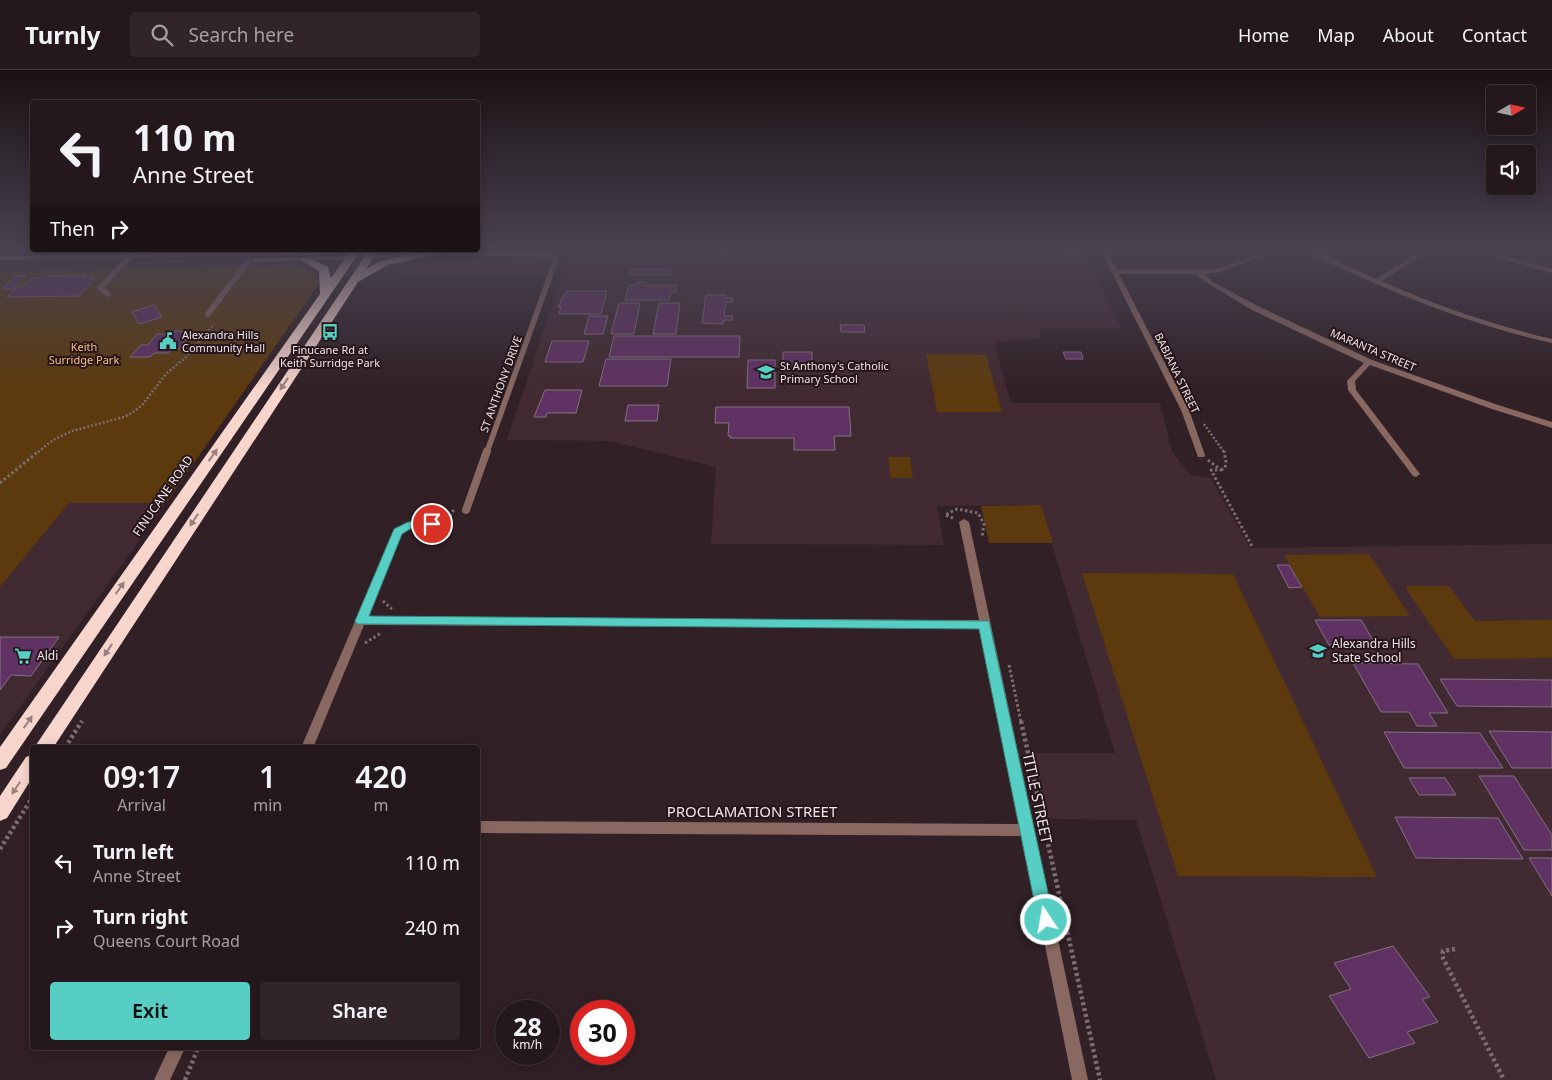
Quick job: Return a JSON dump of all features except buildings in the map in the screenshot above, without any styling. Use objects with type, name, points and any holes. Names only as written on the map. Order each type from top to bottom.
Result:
[{"type":"highway","name":"FINUCANE ROAD","points":[[0,762],[324,296]]},
{"type":"highway","points":[[45,745],[343,296]]},
{"type":"highway","points":[[0,812],[30,766]]},
{"type":"street","name":"BABIANA STREET","points":[[1126,296],[1185,410],[1201,455]]},
{"type":"street","name":"MARANTA STREET","points":[[1234,296],[1369,362],[1483,403],[1552,425]]},
{"type":"street","points":[[1413,296],[1474,319],[1552,341]]},
{"type":"street","points":[[1369,362],[1352,381],[1352,390],[1416,474]]},
{"type":"street","name":"TITLE STREET","points":[[964,522],[1080,1080]]},
{"type":"street","points":[[308,745],[398,532],[408,526],[436,528]]},
{"type":"street","points":[[361,621],[984,624]]},
{"type":"street","name":"PROCLAMATION STREET","points":[[480,827],[1027,830]]},
{"type":"street","points":[[162,1080],[175,1050]]},
{"type":"lane","points":[[208,314],[222,296]]},
{"type":"lane","name":"ST ANTHONY DRIVE","points":[[466,510],[543,296]]},
{"type":"path","points":[[0,483],[53,440],[72,431],[124,417],[144,404],[166,374],[185,358],[219,317]]},
{"type":"path","points":[[1202,421],[1227,455],[1227,464],[1221,470],[1211,470],[1253,548]]},
{"type":"path","points":[[1201,455],[1221,470]]},
{"type":"path","points":[[436,528],[452,514],[455,504]]},
{"type":"path","points":[[383,597],[383,602],[392,608],[390,612]]},
{"type":"path","points":[[67,745],[87,714]]},
{"type":"path","points":[[0,848],[30,801]]},
{"type":"path","points":[[1455,948],[1443,951],[1442,956],[1504,1080]]},
{"type":"path","points":[[185,1080],[197,1050]]},
{"type":"shaded area","name":"Alexandra Hills State School","points":[[555,296],[1105,296],[1121,329],[1040,329],[1040,338],[994,342],[1011,403],[1160,403],[1172,451],[1190,475],[1211,478],[1250,548],[1552,544],[1552,1080],[1216,1080],[1136,820],[1048,819],[1033,753],[1115,753],[1040,505],[937,506],[944,545],[711,544],[716,467],[610,441],[507,440]]},
{"type":"shaded area","points":[[69,503],[166,503],[0,735],[0,587]]},
{"type":"green space","name":"Keith Surridge Park","points":[[0,296],[310,296],[166,503],[69,503],[0,587]]},
{"type":"green space","points":[[926,354],[986,355],[1002,412],[937,412]]},
{"type":"green space","points":[[888,457],[910,457],[913,478],[891,478]]},
{"type":"green space","points":[[1041,505],[1053,543],[989,543],[981,506]]},
{"type":"green space","points":[[1369,554],[1410,616],[1320,617],[1284,555]]},
{"type":"green space","points":[[1082,573],[1233,574],[1377,877],[1178,876]]},
{"type":"green space","points":[[1408,586],[1449,586],[1475,621],[1552,620],[1552,658],[1454,659],[1406,589]]},
{"type":"place","name":"Finucane Rd at Keith Surridge Park","points":[[330,332]]},
{"type":"place","name":"Alexandra Hills Community Hall","points":[[168,341]]},
{"type":"place","name":"St Anthony's Catholic Primary School","points":[[766,372]]},
{"type":"place","name":"Alexandra Hills State School","points":[[1318,651]]},
{"type":"place","name":"Aldi","points":[[23,656]]},
{"type":"route","points":[[432,524],[408,526],[401,528],[398,532],[361,621],[984,624],[1046,920]]}]
